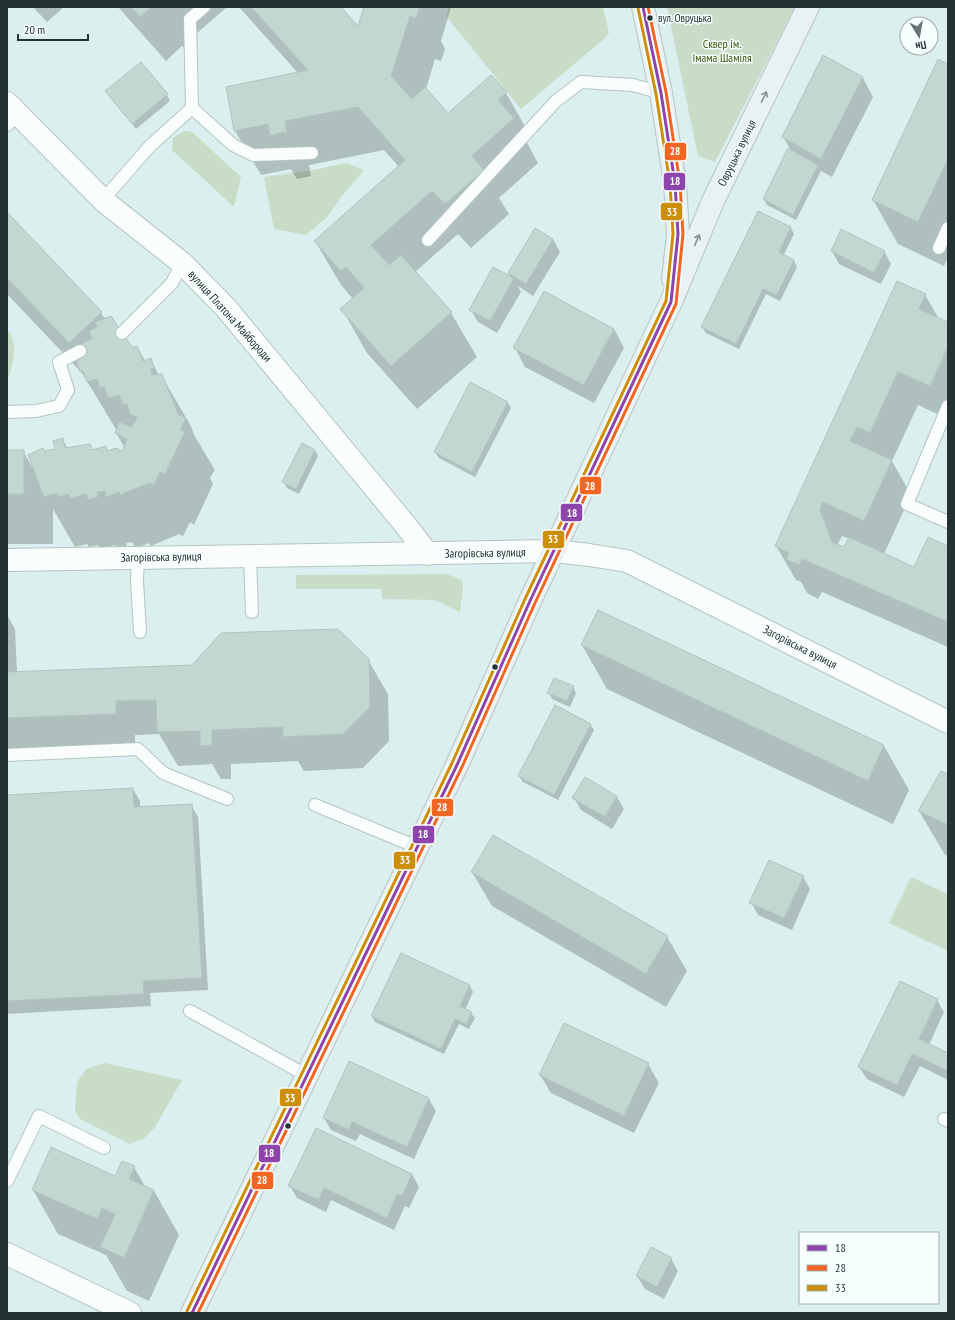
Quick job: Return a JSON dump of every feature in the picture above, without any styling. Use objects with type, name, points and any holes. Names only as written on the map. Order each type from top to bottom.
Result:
[{"type":"street","name":"Овруцька вулиця","points":[[643,7],[661,93],[675,183],[678,234],[671,302]]},
{"type":"street","name":"Овруцька вулиця","points":[[192,1313],[457,764],[554,551],[671,302],[713,201],[808,7]]},
{"type":"street","name":"вулиця Платона Майбороди","points":[[11,114],[105,202],[182,263],[226,308],[404,522],[428,554]]},
{"type":"street","name":"Загорівська вулиця","points":[[7,560],[554,551],[627,561],[948,722]]},
{"type":"street","points":[[7,1254],[130,1313]]},
{"type":"lane","points":[[204,7],[190,19],[192,108],[233,145],[254,154],[312,153]]},
{"type":"lane","points":[[428,240],[556,101],[581,82],[633,85],[661,93]]},
{"type":"lane","points":[[105,202],[109,193],[150,146],[192,108]]},
{"type":"lane","points":[[939,248],[948,228]]},
{"type":"lane","points":[[122,333],[172,283],[182,263]]},
{"type":"lane","points":[[7,412],[36,411],[59,406],[68,390],[58,362],[80,350]]},
{"type":"lane","points":[[948,406],[907,504],[948,522]]},
{"type":"lane","points":[[250,557],[252,612]]},
{"type":"lane","points":[[138,558],[140,632]]},
{"type":"lane","points":[[7,755],[138,749],[163,773],[227,799]]},
{"type":"lane","points":[[316,805],[417,847]]},
{"type":"lane","points":[[190,1010],[306,1075]]},
{"type":"lane","points":[[7,1181],[39,1116],[104,1148]]},
{"type":"green space","points":[[449,7],[603,7],[609,33],[604,39],[521,109],[446,16]]},
{"type":"green space","name":"Сквер ім. Імама Шаміля","points":[[667,7],[795,7],[715,162],[698,156]]},
{"type":"green space","points":[[184,131],[192,132],[241,177],[234,207],[172,150],[173,138]]},
{"type":"green space","points":[[347,163],[364,170],[341,197],[327,217],[306,235],[274,229],[264,177],[308,171]]},
{"type":"green space","points":[[7,330],[13,341],[14,355],[7,380]]},
{"type":"green space","points":[[447,574],[462,580],[463,586],[460,612],[435,600],[382,599],[382,589],[296,589],[296,575]]},
{"type":"green space","points":[[911,877],[948,894],[948,951],[889,923]]},
{"type":"green space","points":[[105,1063],[182,1080],[155,1127],[143,1139],[130,1144],[80,1119],[75,1111],[77,1082],[86,1069]]},
{"type":"building","points":[[131,7],[152,7],[140,17]]},
{"type":"building","points":[[251,7],[341,7],[358,26],[364,7],[420,7],[416,18],[410,16],[391,76],[412,99],[425,87],[448,113],[491,75],[507,92],[498,100],[514,118],[472,156],[484,170],[445,204],[432,191],[371,245],[389,265],[401,255],[452,312],[391,366],[340,309],[364,288],[346,267],[341,271],[314,241],[405,160],[358,107],[285,121],[287,132],[270,135],[268,124],[234,131],[226,87],[308,70]]},
{"type":"building","points":[[823,55],[863,77],[821,159],[782,137]]},
{"type":"building","points":[[938,59],[948,64],[948,159],[918,222],[872,200]]},
{"type":"building","points":[[141,62],[168,94],[132,124],[105,91]]},
{"type":"building","points":[[788,148],[818,165],[793,215],[763,199]]},
{"type":"building","points":[[758,211],[791,227],[779,252],[794,260],[777,295],[763,289],[736,344],[701,327]]},
{"type":"building","points":[[7,212],[102,312],[69,343],[7,278]]},
{"type":"building","points":[[535,228],[553,239],[526,284],[508,273]]},
{"type":"building","points":[[841,229],[885,251],[874,273],[831,251]]},
{"type":"building","points":[[493,267],[514,278],[490,321],[469,310]]},
{"type":"building","points":[[897,281],[926,294],[919,309],[948,322],[948,347],[930,386],[898,372],[870,433],[857,427],[850,441],[892,460],[864,521],[823,502],[820,510],[832,542],[844,547],[849,537],[914,567],[928,537],[948,546],[948,622],[802,559],[799,565],[792,562],[786,559],[789,553],[775,546]]},
{"type":"building","points":[[544,291],[614,329],[584,385],[513,348]]},
{"type":"building","points":[[111,316],[132,347],[137,346],[143,361],[151,358],[154,368],[151,369],[152,375],[162,374],[178,414],[186,418],[180,430],[185,432],[165,474],[160,472],[154,485],[149,483],[120,495],[119,492],[106,497],[105,491],[97,492],[98,497],[88,500],[86,494],[70,499],[69,494],[59,497],[57,493],[44,497],[28,455],[43,448],[45,451],[55,449],[53,441],[63,438],[65,448],[90,444],[92,450],[106,446],[107,451],[116,448],[122,451],[127,439],[115,433],[119,422],[132,427],[137,417],[130,414],[127,404],[123,405],[119,395],[108,398],[104,387],[100,388],[97,379],[87,382],[83,371],[80,372],[76,359],[82,357],[78,345],[92,339],[89,331],[97,327],[95,322]]},
{"type":"building","points":[[470,382],[508,402],[472,472],[434,452]]},
{"type":"building","points":[[302,443],[315,450],[296,489],[282,482]]},
{"type":"building","points":[[7,450],[24,450],[24,494],[7,494]]},
{"type":"building","points":[[598,610],[884,745],[868,781],[581,645]]},
{"type":"building","points":[[338,629],[369,659],[370,707],[343,734],[283,737],[283,727],[212,730],[212,745],[200,746],[200,731],[157,732],[156,700],[116,701],[116,714],[7,718],[7,672],[192,665],[221,633]]},
{"type":"building","points":[[554,678],[574,686],[567,701],[547,693]]},
{"type":"building","points":[[555,705],[591,724],[554,795],[518,776]]},
{"type":"building","points":[[941,771],[948,774],[948,825],[918,811]]},
{"type":"building","points":[[585,777],[617,796],[605,817],[572,798]]},
{"type":"building","points":[[133,788],[134,807],[192,804],[202,978],[143,981],[144,994],[7,1001],[7,795]]},
{"type":"building","points":[[493,835],[668,936],[646,974],[471,872]]},
{"type":"building","points":[[769,860],[804,876],[784,918],[749,903]]},
{"type":"building","points":[[401,953],[470,985],[460,1006],[472,1012],[466,1024],[455,1019],[441,1049],[371,1016]]},
{"type":"building","points":[[900,981],[938,999],[919,1039],[948,1053],[948,1071],[912,1054],[897,1085],[858,1067]]},
{"type":"building","points":[[564,1023],[649,1063],[624,1116],[539,1075]]},
{"type":"building","points":[[349,1061],[429,1098],[407,1147],[352,1122],[349,1130],[323,1118]]},
{"type":"building","points":[[316,1128],[412,1174],[402,1196],[397,1194],[387,1218],[324,1188],[319,1200],[288,1186]]},
{"type":"building","points":[[51,1147],[115,1176],[122,1161],[135,1166],[129,1179],[154,1190],[124,1258],[100,1247],[115,1214],[102,1208],[97,1219],[32,1190]]},
{"type":"building","points":[[651,1247],[672,1258],[657,1287],[636,1276]]},
{"type":"transit line","name":"18","points":[[192,1313],[457,765],[530,601],[671,302],[678,234],[675,183],[661,93],[643,7]]},
{"type":"transit line","name":"28","points":[[198,1313],[462,767],[535,603],[676,304],[683,234],[680,183],[666,92],[648,7]]},
{"type":"transit line","name":"33","points":[[187,1311],[452,763],[525,599],[666,301],[673,234],[670,184],[656,94],[638,8]]},
{"type":"place","name":"вул. Овруцька","points":[[650,18]]}]
